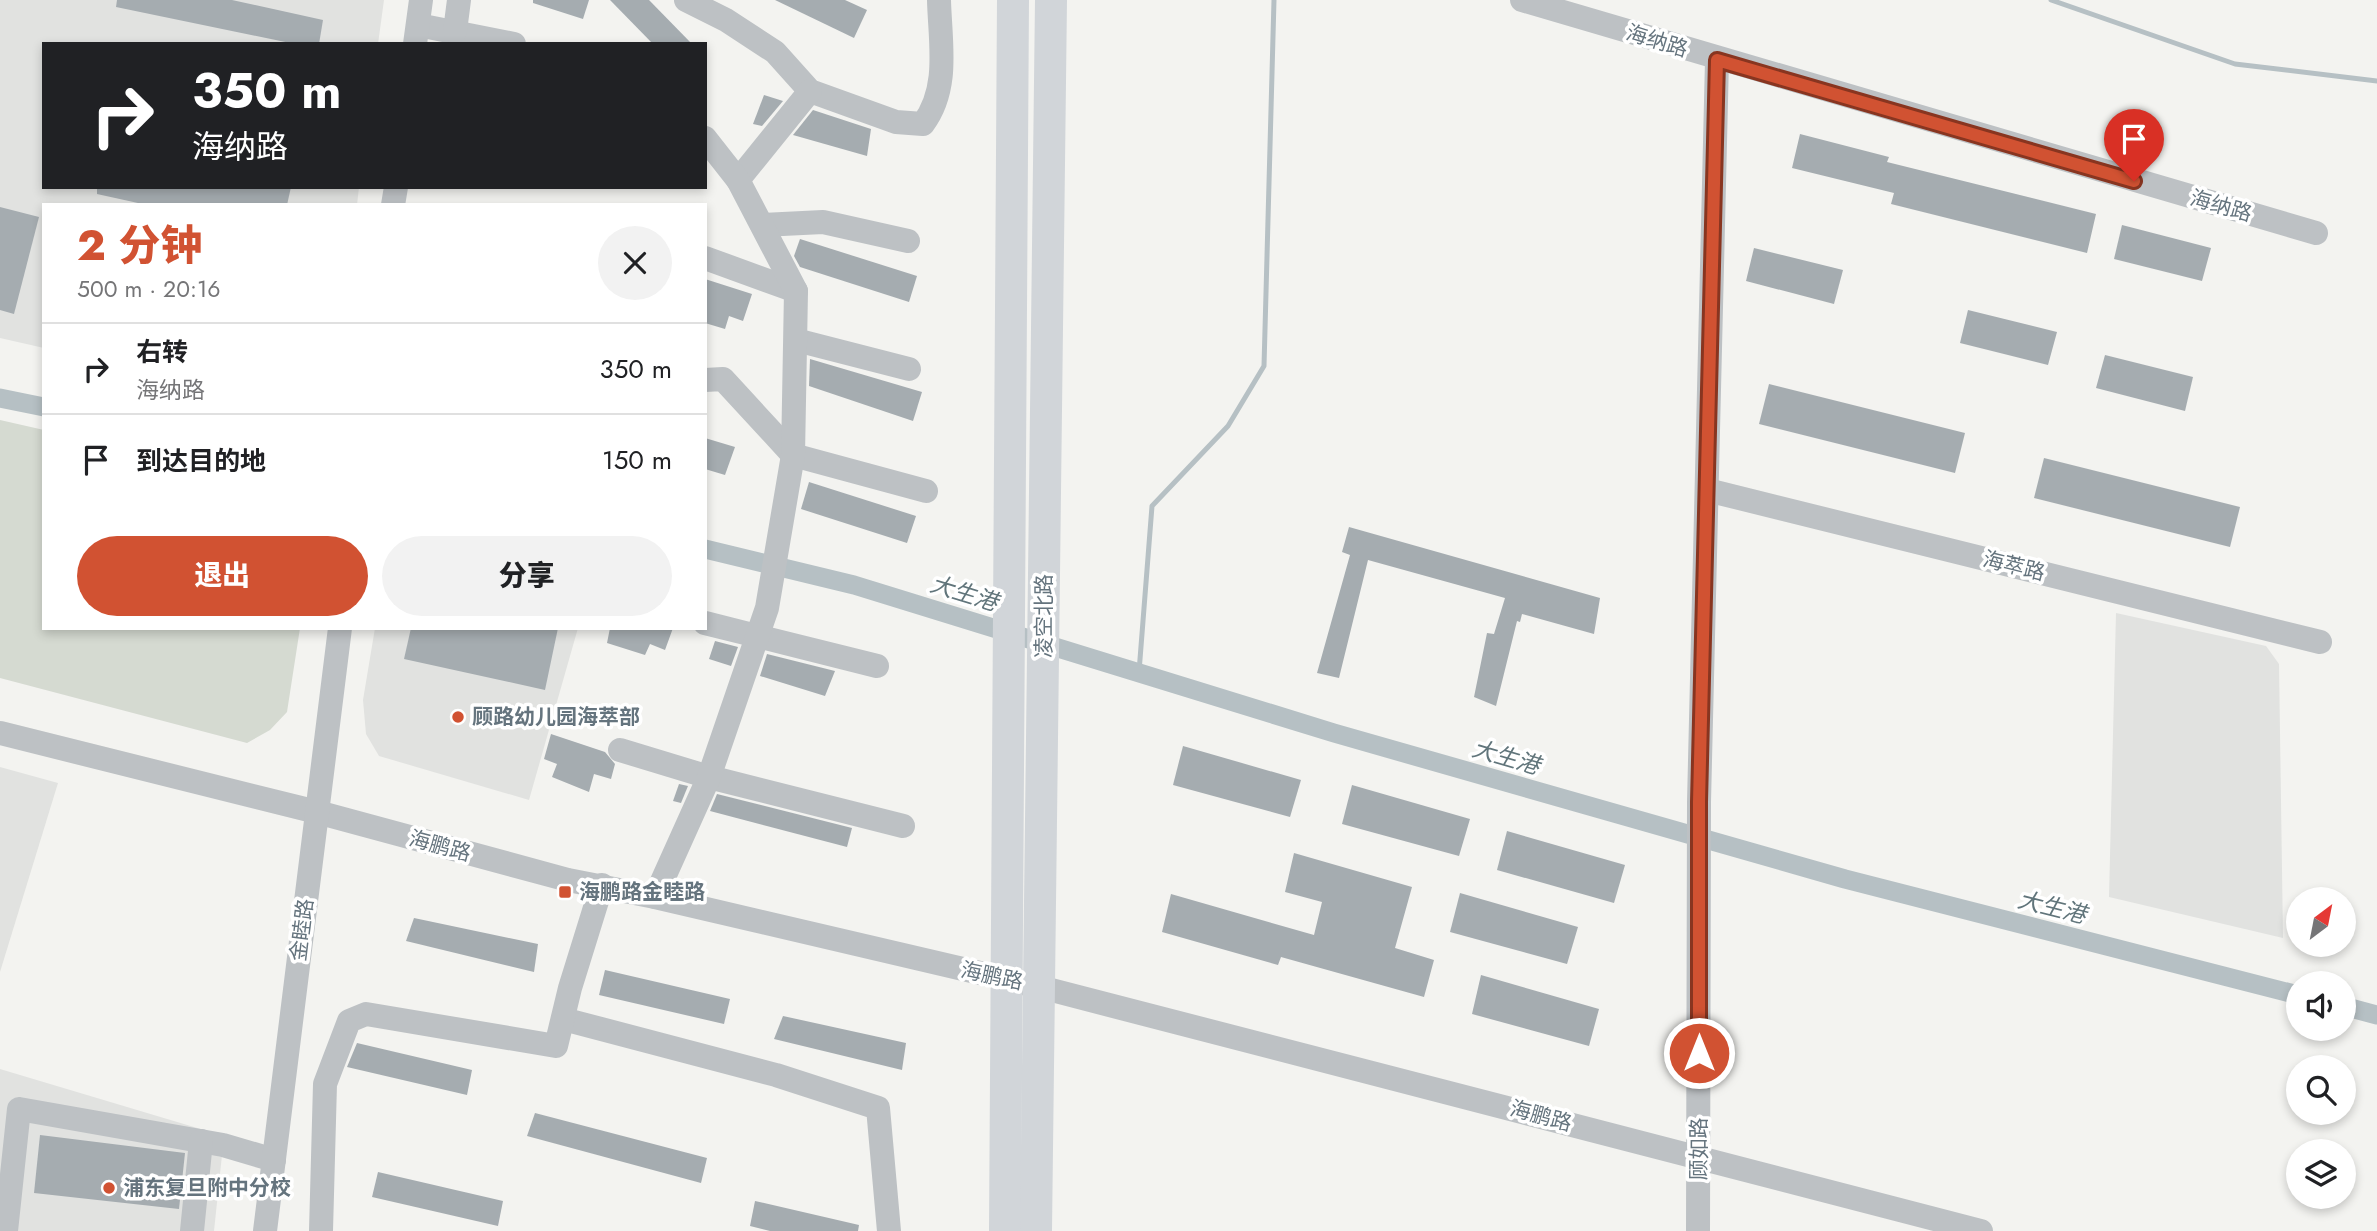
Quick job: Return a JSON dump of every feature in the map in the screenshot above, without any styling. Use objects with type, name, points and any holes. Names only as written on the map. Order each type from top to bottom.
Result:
[{"type":"main road","name":"凌空北路","points":[[1005,1231],[1013,0]]},
{"type":"main road","name":"凌空北路","points":[[1036,1231],[1051,0]]},
{"type":"street","points":[[421,0],[417,34],[455,31],[505,42]]},
{"type":"street","points":[[455,31],[459,0]]},
{"type":"street","points":[[686,0],[726,20],[775,52],[810,91],[896,122],[923,124],[933,110],[941,85],[939,0]]},
{"type":"street","name":"海纳路","points":[[1522,0],[1717,60],[2316,233]]},
{"type":"street","name":"顾如路","points":[[1698,1231],[1699,802],[1717,60]]},
{"type":"street","points":[[738,180],[810,91]]},
{"type":"street","points":[[655,897],[709,777],[767,608],[793,455],[796,291],[738,180],[707,141]]},
{"type":"street","points":[[762,225],[823,222],[908,241]]},
{"type":"street","points":[[707,259],[796,291]]},
{"type":"street","points":[[796,340],[909,369]]},
{"type":"street","points":[[707,380],[723,379],[793,455],[926,491]]},
{"type":"street","name":"海萃路","points":[[1707,490],[2320,642]]},
{"type":"street","points":[[707,623],[877,666]]},
{"type":"street","name":"金睦路","points":[[265,1231],[340,630]]},
{"type":"street","name":"海鹏路","points":[[0,733],[317,812],[568,880],[602,885],[1006,981],[1040,986],[1981,1231]]},
{"type":"street","points":[[620,750],[709,777],[903,826]]},
{"type":"street","points":[[321,1231],[326,1084],[349,1021],[366,1013],[556,1046],[602,885]]},
{"type":"street","points":[[563,1019],[776,1075],[878,1108],[889,1231]]},
{"type":"street","points":[[6,1231],[19,1109],[201,1142],[274,1160]]},
{"type":"street","points":[[192,1231],[201,1142]]},
{"type":"shaded area","points":[[0,0],[384,0],[378,42],[42,42],[42,189],[359,189],[357,203],[42,203],[42,348],[0,338]]},
{"type":"shaded area","points":[[0,420],[42,430],[42,630],[300,630],[287,712],[270,730],[247,743],[0,678]]},
{"type":"shaded area","points":[[2116,613],[2266,646],[2279,664],[2283,938],[2109,897]]},
{"type":"shaded area","name":"顾路幼儿园海萃部","points":[[375,630],[577,630],[529,800],[379,756],[366,734],[363,700]]},
{"type":"shaded area","points":[[0,767],[58,783],[0,972]]},
{"type":"shaded area","name":"浦东复旦附中分校","points":[[0,1069],[224,1136],[214,1231],[0,1231]]},
{"type":"building","points":[[117,0],[232,0],[323,20],[319,42],[285,42],[116,7]]},
{"type":"building","points":[[533,0],[589,0],[583,19],[533,3]]},
{"type":"building","points":[[610,0],[649,0],[690,42],[651,42]]},
{"type":"building","points":[[775,0],[845,0],[867,10],[854,38]]},
{"type":"building","points":[[764,95],[783,101],[762,126],[753,124]]},
{"type":"building","points":[[813,110],[871,129],[867,156],[793,135]]},
{"type":"building","points":[[1800,134],[1889,157],[1887,162],[2096,214],[2087,253],[1891,204],[1894,193],[1792,168]]},
{"type":"building","points":[[97,189],[291,189],[287,203],[138,203],[97,194]]},
{"type":"building","points":[[0,207],[39,217],[14,314],[0,310]]},
{"type":"building","points":[[2122,225],[2211,248],[2202,281],[2114,259]]},
{"type":"building","points":[[800,239],[917,276],[909,302],[800,267],[794,256]]},
{"type":"building","points":[[1754,248],[1843,270],[1834,304],[1746,281]]},
{"type":"building","points":[[707,280],[752,294],[743,321],[729,316],[725,329],[707,324]]},
{"type":"building","points":[[1968,310],[2057,332],[2048,365],[1960,343]]},
{"type":"building","points":[[2105,355],[2193,377],[2185,411],[2096,388]]},
{"type":"building","points":[[810,359],[922,392],[913,421],[809,386]]},
{"type":"building","points":[[1769,384],[1965,433],[1955,473],[1759,424]]},
{"type":"building","points":[[707,439],[735,447],[725,475],[707,470]]},
{"type":"building","points":[[2044,458],[2240,507],[2230,547],[2034,498]]},
{"type":"building","points":[[809,482],[916,516],[907,543],[801,509]]},
{"type":"building","points":[[1349,527],[1600,598],[1594,634],[1522,614],[1520,622],[1517,621],[1496,706],[1474,697],[1487,633],[1494,634],[1505,598],[1368,560],[1339,678],[1317,673],[1350,555],[1342,552]]},
{"type":"building","points":[[411,630],[558,630],[545,690],[404,659]]},
{"type":"building","points":[[610,630],[672,630],[665,650],[650,644],[645,655],[607,643]]},
{"type":"building","points":[[715,641],[738,647],[731,666],[709,659]]},
{"type":"building","points":[[767,654],[835,671],[825,696],[760,676]]},
{"type":"building","points":[[551,734],[605,752],[615,764],[611,779],[594,774],[589,792],[552,777],[557,764],[544,759]]},
{"type":"building","points":[[1183,746],[1301,780],[1290,817],[1173,785]]},
{"type":"building","points":[[679,784],[688,786],[681,803],[673,801]]},
{"type":"building","points":[[1352,785],[1470,819],[1459,856],[1342,824]]},
{"type":"building","points":[[717,794],[852,828],[847,847],[710,811]]},
{"type":"building","points":[[1507,831],[1625,865],[1614,903],[1497,870]]},
{"type":"building","points":[[1294,853],[1412,887],[1395,948],[1434,960],[1424,997],[1281,957],[1278,965],[1162,932],[1171,894],[1314,935],[1322,902],[1285,892]]},
{"type":"building","points":[[1460,893],[1578,927],[1567,964],[1450,932]]},
{"type":"building","points":[[414,918],[538,944],[534,972],[406,941]]},
{"type":"building","points":[[605,970],[730,999],[724,1024],[599,995]]},
{"type":"building","points":[[1481,975],[1599,1009],[1589,1046],[1472,1014]]},
{"type":"building","points":[[783,1016],[906,1043],[902,1070],[774,1039]]},
{"type":"building","points":[[357,1043],[472,1070],[467,1095],[347,1067]]},
{"type":"building","points":[[535,1113],[707,1158],[701,1183],[527,1136]]},
{"type":"building","points":[[40,1135],[185,1153],[179,1209],[34,1193]]},
{"type":"building","points":[[378,1172],[503,1201],[498,1226],[372,1197]]},
{"type":"building","points":[[755,1201],[859,1225],[858,1231],[770,1231],[750,1226]]},
{"type":"waterway","points":[[1139,672],[1152,506],[1228,426],[1264,366],[1274,0]]},
{"type":"waterway","points":[[2051,0],[2235,64],[2377,81]]},
{"type":"waterway","name":"大生港","points":[[0,398],[42,407]]},
{"type":"waterway","name":"大生港","points":[[707,549],[854,585],[1334,733],[1845,879],[2286,992]]},
{"type":"waterway","name":"大生港","points":[[2356,1009],[2377,1015]]},
{"type":"place","name":"顾路幼儿园海萃部","points":[[458,717]]},
{"type":"place","name":"海鹏路金睦路","points":[[565,892]]},
{"type":"place","name":"浦东复旦附中分校","points":[[109,1188]]},
{"type":"route","points":[[1699,1053],[1699,802],[1717,60],[2134,181]]}]
